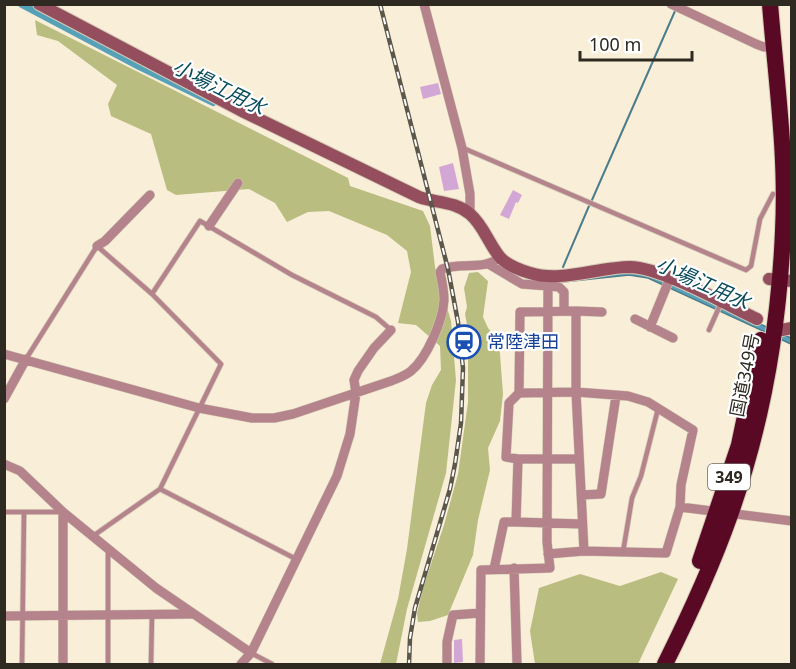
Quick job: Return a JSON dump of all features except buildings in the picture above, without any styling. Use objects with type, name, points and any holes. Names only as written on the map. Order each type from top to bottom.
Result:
[{"type":"highway","name":"国道349号","points":[[654,664],[724,513],[752,445],[764,390],[780,280],[783,170],[769,46],[761,4]]},
{"type":"highway","name":"国道349号","points":[[770,4],[773,194],[780,280]]},
{"type":"highway","name":"国道349号","points":[[665,664],[701,589],[724,513]]},
{"type":"street","points":[[39,4],[242,111],[419,197],[448,202],[470,214],[482,227],[495,261],[522,284],[559,287],[564,292],[564,311]]},
{"type":"street","points":[[424,4],[462,148],[470,194],[470,214]]},
{"type":"street","points":[[671,4],[769,46]]},
{"type":"street","points":[[209,226],[238,183]]},
{"type":"street","points":[[97,246],[105,241],[150,195]]},
{"type":"street","points":[[4,354],[199,408],[252,418],[274,418],[293,414],[404,376],[419,363],[442,314],[444,298],[440,272],[442,269],[454,266],[495,261],[544,277],[630,267],[651,270],[668,283],[720,307],[757,319]]},
{"type":"street","points":[[650,327],[668,283]]},
{"type":"street","points":[[480,664],[481,570],[550,568],[548,554],[548,286]]},
{"type":"street","points":[[576,311],[576,392],[584,551]]},
{"type":"street","points":[[579,459],[549,460],[506,457],[509,404],[519,393],[520,312],[602,312]]},
{"type":"street","points":[[635,319],[673,338]]},
{"type":"street","points":[[241,664],[251,653],[337,476],[350,434],[356,393],[354,380],[358,371],[374,348],[392,330]]},
{"type":"street","points":[[4,399],[26,359]]},
{"type":"street","points":[[519,393],[576,392],[636,398],[658,408],[693,430],[681,485],[680,507],[666,553],[584,551],[548,554]]},
{"type":"street","points":[[581,495],[601,494],[616,396]]},
{"type":"street","points":[[516,522],[519,459]]},
{"type":"street","points":[[4,464],[20,471],[63,512],[192,614],[251,653]]},
{"type":"street","points":[[680,507],[792,521]]},
{"type":"street","points":[[63,512],[63,664]]},
{"type":"street","points":[[494,569],[504,522],[582,524]]},
{"type":"street","points":[[514,568],[516,664]]},
{"type":"street","points":[[447,664],[447,642],[453,615],[480,613]]},
{"type":"street","points":[[4,616],[192,614]]},
{"type":"lane","points":[[462,148],[746,270],[751,266],[760,219],[773,194]]},
{"type":"lane","points":[[152,294],[200,221],[292,275],[376,317],[392,330]]},
{"type":"lane","points":[[26,359],[97,246],[152,294],[221,364],[160,489],[93,536]]},
{"type":"lane","points":[[709,330],[720,307]]},
{"type":"lane","points":[[623,552],[632,498],[641,476],[658,408]]},
{"type":"lane","points":[[160,489],[297,559]]},
{"type":"lane","points":[[4,512],[63,512]]},
{"type":"lane","points":[[22,664],[24,512]]},
{"type":"lane","points":[[108,549],[108,664]]},
{"type":"lane","points":[[151,664],[152,615]]},
{"type":"lane","points":[[251,653],[272,664]]},
{"type":"green space","points":[[35,20],[348,178],[350,186],[423,211],[430,226],[435,267],[451,321],[456,380],[446,473],[407,609],[396,664],[380,664],[398,599],[407,549],[426,403],[432,385],[441,370],[440,346],[416,325],[398,323],[411,272],[407,251],[387,235],[329,211],[308,212],[287,222],[275,203],[249,189],[176,195],[167,190],[151,134],[111,116],[108,104],[117,85],[58,41],[37,35]]},
{"type":"green space","points":[[478,272],[488,281],[483,317],[488,328],[499,341],[503,394],[500,421],[488,448],[490,470],[478,520],[473,555],[448,615],[418,622],[417,613],[423,588],[458,474],[468,402],[468,354],[471,346],[465,314],[467,307],[464,288],[469,273]]},
{"type":"green space","points":[[661,572],[678,579],[638,664],[535,664],[530,631],[539,588],[580,574],[620,586]]},
{"type":"water","points":[[629,270],[650,274],[791,338],[791,344],[648,278],[629,275],[544,284]]},
{"type":"waterway","name":"小場江用水","points":[[22,4],[213,102]]},
{"type":"waterway","points":[[592,200],[675,11]]},
{"type":"waterway","points":[[563,267],[589,206]]},
{"type":"railway","points":[[380,4],[448,269],[458,322],[463,368],[461,423],[455,464],[450,489],[415,608],[409,664]]},
{"type":"place","name":"常陸津田","points":[[464,342]]}]
